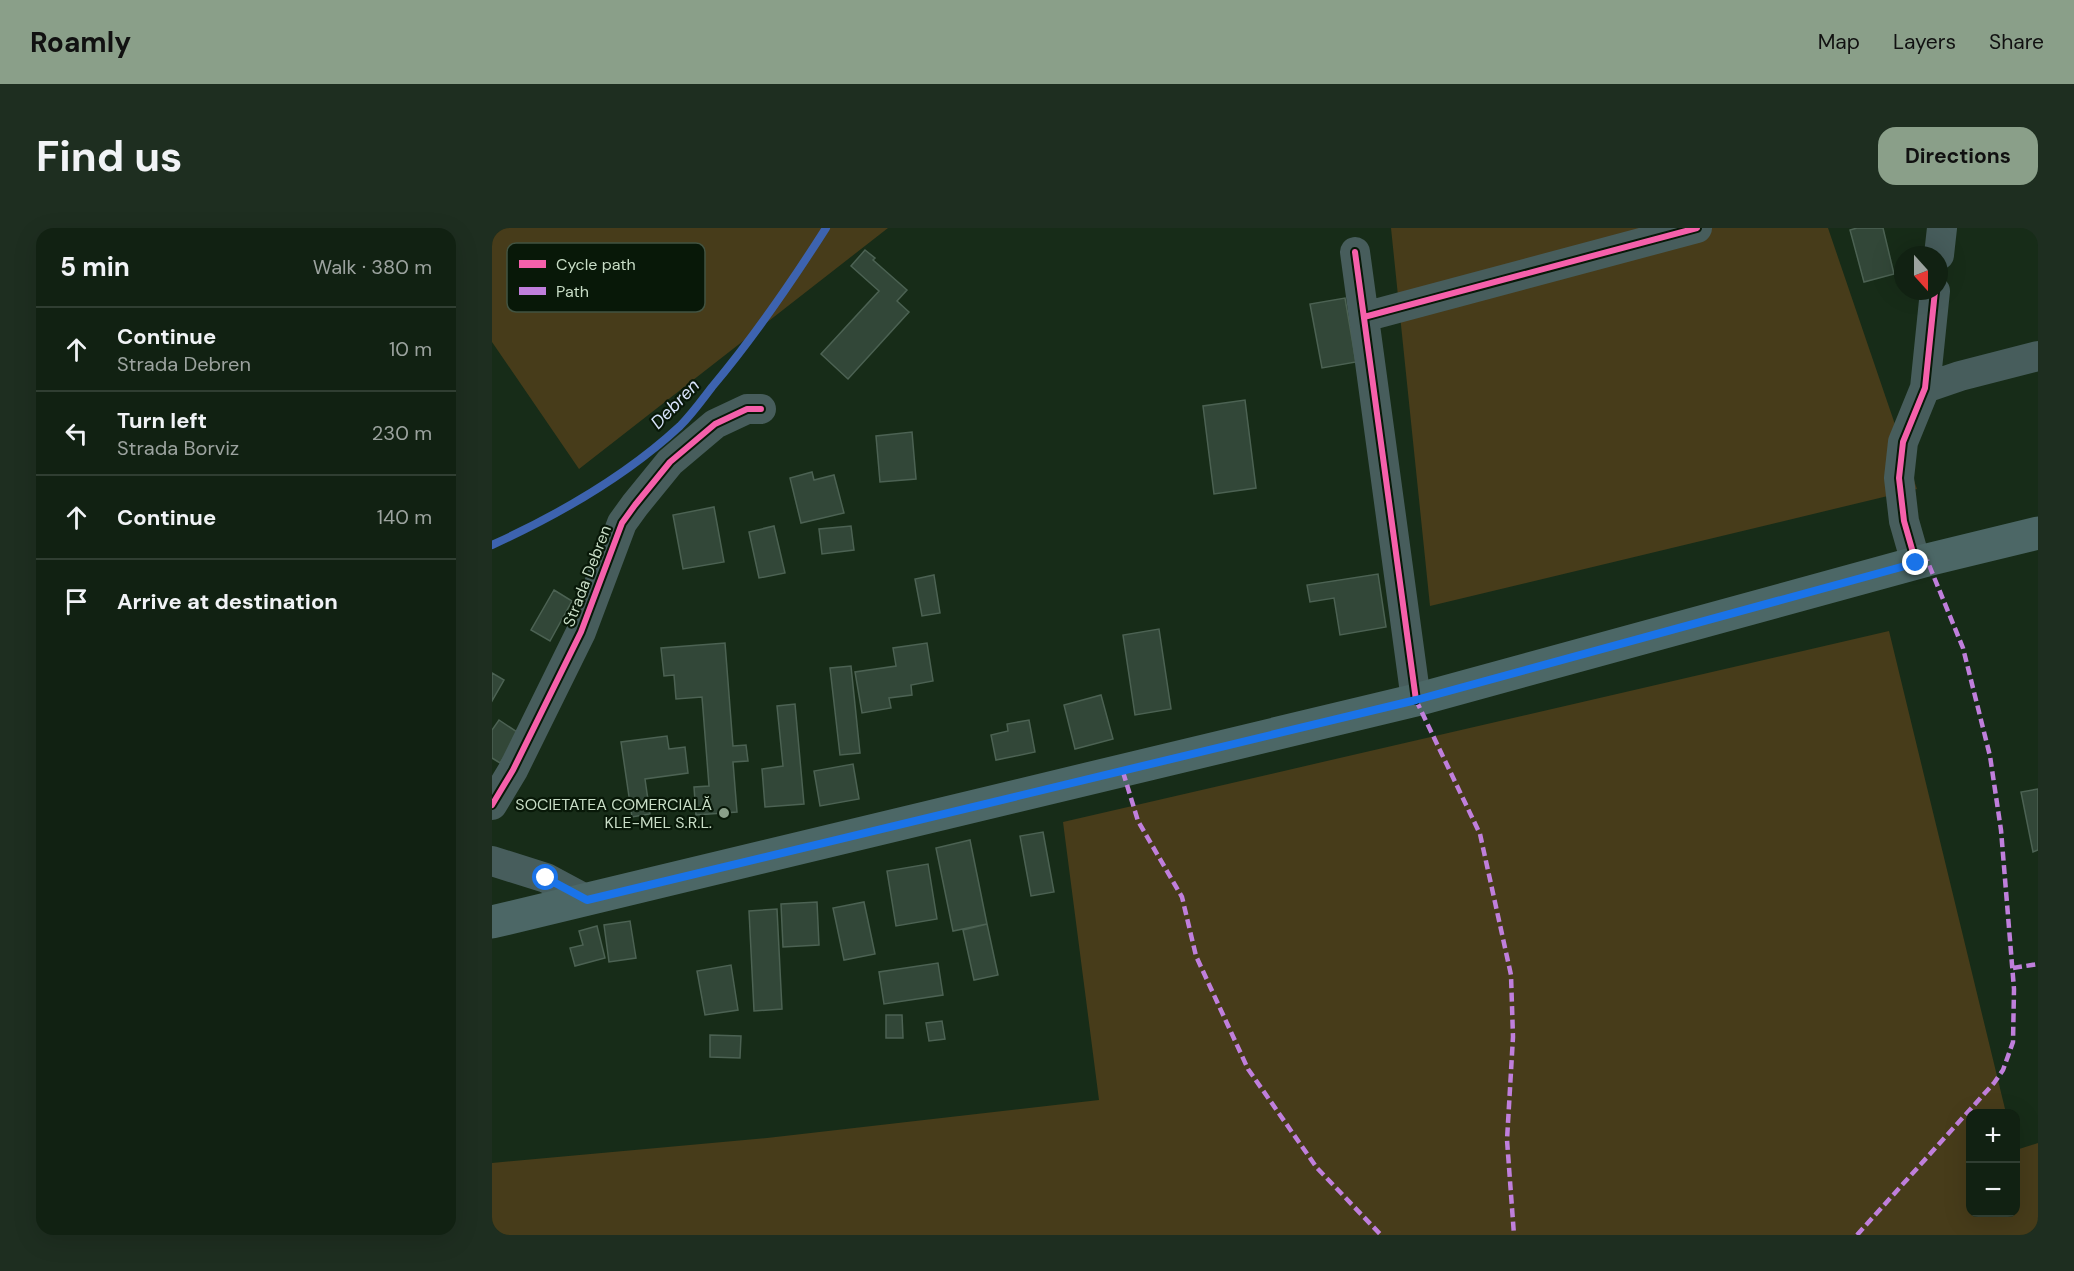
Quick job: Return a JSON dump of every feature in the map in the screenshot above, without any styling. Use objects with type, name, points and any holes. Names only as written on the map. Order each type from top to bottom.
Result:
[{"type":"main road","points":[[492,922],[1416,700],[1916,563],[2038,533]]},
{"type":"street","points":[[1364,316],[1696,228]]},
{"type":"street","points":[[1940,246],[1942,228]]},
{"type":"street","points":[[1355,252],[1416,700]]},
{"type":"street","points":[[1916,563],[1904,521],[1899,478],[1902,442],[1925,388],[1934,300]]},
{"type":"street","points":[[1925,388],[1960,376],[2038,357]]},
{"type":"street","name":"Strada Debren","points":[[492,805],[513,770],[581,632],[622,524],[634,505],[670,462],[715,424],[747,409],[761,408]]},
{"type":"street","points":[[492,861],[546,878],[587,900]]},
{"type":"shaded area","points":[[492,228],[888,228],[579,469],[492,342]]},
{"type":"shaded area","points":[[1391,228],[1828,228],[1917,489],[1430,606]]},
{"type":"shaded area","points":[[1889,631],[2005,1109],[1966,1109],[1966,1217],[2020,1217],[2020,1149],[2038,1143],[2038,1235],[492,1235],[492,1163],[767,1138],[1099,1100],[1063,822]]},
{"type":"building","points":[[1883,228],[1894,274],[1864,282],[1850,230]]},
{"type":"building","points":[[865,250],[907,290],[897,301],[909,312],[848,379],[821,354],[879,291],[851,266]]},
{"type":"building","points":[[1345,298],[1356,362],[1322,368],[1310,304]]},
{"type":"building","points":[[1245,400],[1256,488],[1214,494],[1203,406]]},
{"type":"building","points":[[912,432],[916,479],[880,482],[876,436]]},
{"type":"building","points":[[812,472],[814,480],[834,475],[844,513],[801,523],[790,478]]},
{"type":"building","points":[[714,507],[724,562],[683,569],[673,515]]},
{"type":"building","points":[[774,526],[785,573],[759,578],[749,532]]},
{"type":"building","points":[[851,526],[854,550],[822,554],[819,529]]},
{"type":"building","points":[[1378,574],[1386,627],[1340,635],[1334,598],[1310,602],[1307,585]]},
{"type":"building","points":[[934,575],[940,613],[922,616],[915,579]]},
{"type":"building","points":[[554,590],[572,601],[550,641],[531,630]]},
{"type":"building","points":[[1159,629],[1171,709],[1135,715],[1123,635]]},
{"type":"building","points":[[725,643],[733,746],[746,745],[748,761],[733,762],[737,812],[696,815],[694,787],[709,786],[702,697],[676,699],[674,675],[664,676],[661,648]]},
{"type":"building","points":[[927,643],[933,681],[911,685],[912,695],[889,698],[891,708],[862,713],[855,672],[896,666],[893,648]]},
{"type":"building","points":[[851,666],[860,753],[840,755],[830,668]]},
{"type":"building","points":[[492,673],[504,680],[492,701]]},
{"type":"building","points":[[1101,695],[1113,739],[1075,749],[1064,705]]},
{"type":"building","points":[[795,704],[804,804],[765,807],[762,769],[783,766],[777,706]]},
{"type":"building","points":[[499,720],[520,734],[500,763],[492,758],[492,730]]},
{"type":"building","points":[[1029,720],[1035,752],[996,760],[991,735],[1008,731],[1007,724]]},
{"type":"building","points":[[667,736],[669,749],[685,747],[688,773],[645,779],[650,814],[632,817],[621,742]]},
{"type":"building","points":[[853,764],[859,799],[820,806],[814,771]]},
{"type":"building","points":[[2038,789],[2038,850],[2033,852],[2021,792]]},
{"type":"building","points":[[1043,832],[1054,892],[1031,896],[1020,836]]},
{"type":"building","points":[[970,840],[987,924],[953,931],[936,848]]},
{"type":"building","points":[[928,864],[937,919],[896,926],[887,871]]},
{"type":"building","points":[[817,902],[819,945],[783,947],[781,904]]},
{"type":"building","points":[[864,902],[875,954],[844,960],[833,908]]},
{"type":"building","points":[[777,909],[782,1009],[754,1011],[749,911]]},
{"type":"building","points":[[630,921],[636,958],[609,962],[604,925]]},
{"type":"building","points":[[987,924],[998,975],[974,980],[963,930]]},
{"type":"building","points":[[597,926],[605,958],[575,966],[570,948],[583,945],[579,931]]},
{"type":"building","points":[[938,963],[943,995],[884,1004],[879,972]]},
{"type":"building","points":[[731,965],[738,1010],[705,1015],[697,971]]},
{"type":"building","points":[[886,1015],[902,1015],[903,1038],[886,1038]]},
{"type":"building","points":[[942,1021],[945,1039],[929,1041],[926,1023]]},
{"type":"building","points":[[710,1035],[741,1036],[740,1058],[710,1057]]},
{"type":"waterway","name":"Debren","points":[[492,545],[591,493],[637,462],[680,426],[743,349],[826,228]]},
{"type":"marked path","points":[[1857,1235],[1994,1083],[2003,1070],[2013,1042],[2014,989],[2001,830],[1990,756],[1963,648],[1927,560]]},
{"type":"marked path","points":[[1416,700],[1480,834],[1511,975],[1513,1037],[1507,1140],[1514,1235]]},
{"type":"marked path","points":[[1123,772],[1138,821],[1182,897],[1196,956],[1248,1069],[1317,1168],[1381,1235]]},
{"type":"marked path","points":[[2013,968],[2038,964]]},
{"type":"cycle path","points":[[1364,317],[1697,228]]},
{"type":"cycle path","points":[[1355,252],[1416,700]]},
{"type":"cycle path","points":[[1916,563],[1904,521],[1899,478],[1903,442],[1925,388],[1934,300]]},
{"type":"cycle path","points":[[492,805],[513,770],[581,632],[622,523],[670,462],[715,424],[747,409],[761,409]]},
{"type":"place","name":"SOCIETATEA COMERCIALĂ KLE-MEL S.R.L.","points":[[724,813]]},
{"type":"route","points":[[546,878],[587,900],[1416,700],[1916,563]]}]
